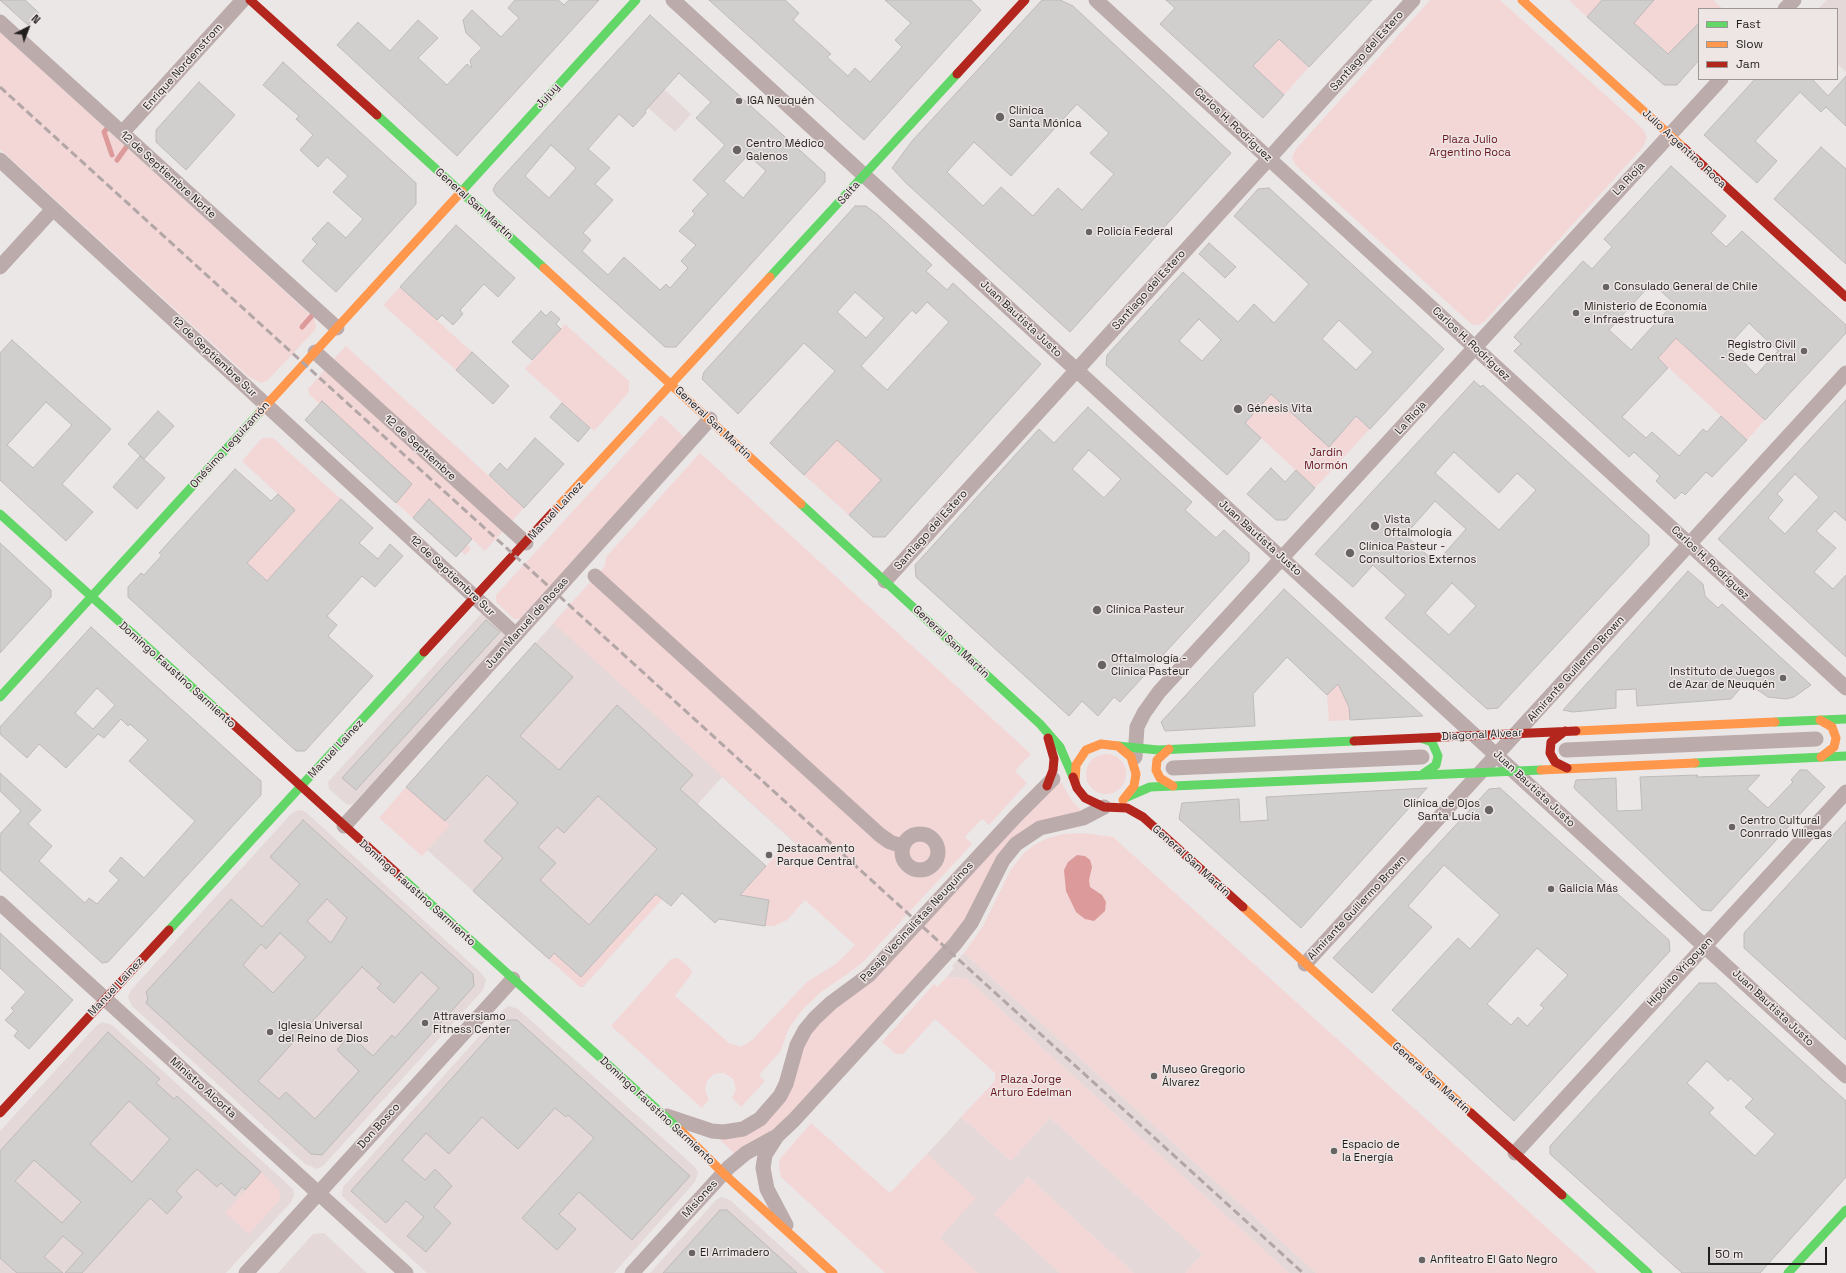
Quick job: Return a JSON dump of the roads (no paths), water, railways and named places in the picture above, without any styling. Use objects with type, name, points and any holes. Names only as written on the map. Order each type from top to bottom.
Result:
[{"type":"main road","name":"General San Martín","points":[[250,0],[710,419],[1040,724],[1060,747],[1068,762],[1076,783],[1085,798],[1108,806],[1132,810],[1143,817],[1648,1273]]},
{"type":"main road","name":"Jujuy","points":[[461,193],[636,0]]},
{"type":"main road","name":"Salta","points":[[672,385],[1025,0]]},
{"type":"main road","name":"Julio Argentino Roca","points":[[1522,0],[1846,297]]},
{"type":"main road","name":"Onésimo Leguizamón","points":[[0,697],[461,193]]},
{"type":"main road","name":"Manuel Lainez","points":[[0,1113],[672,385]]},
{"type":"main road","name":"Domingo Faustino Sarmiento","points":[[0,514],[663,1114],[723,1173],[833,1273]]},
{"type":"main road","name":"Diagonal Alvear","points":[[1086,750],[1101,744],[1135,748],[1169,749],[1846,719]]},
{"type":"main road","points":[[1820,720],[1826,722],[1833,728],[1836,738],[1834,747],[1822,757]]},
{"type":"main road","points":[[1040,724],[1054,753],[1053,770],[1047,786]]},
{"type":"main road","points":[[1565,732],[1558,735],[1551,742],[1550,753],[1554,761],[1567,768]]},
{"type":"main road","points":[[1421,738],[1432,742],[1438,751],[1438,756],[1433,768],[1423,774]]},
{"type":"main road","points":[[1118,746],[1131,757],[1136,774],[1134,786],[1127,797]]},
{"type":"main road","points":[[1169,749],[1157,760],[1156,770],[1160,778],[1173,786]]},
{"type":"main road","points":[[1076,783],[1074,774],[1076,765],[1086,750]]},
{"type":"main road","points":[[1108,806],[1150,788],[1173,786],[1846,756]]},
{"type":"main road","points":[[1788,1273],[1846,1210]]},
{"type":"street","name":"Enrique Nordenstrom","points":[[122,133],[243,0]]},
{"type":"street","name":"Juan Bautista Justo","points":[[673,0],[1846,1076]]},
{"type":"street","name":"Carlos H. Rodríguez","points":[[1096,0],[1846,688]]},
{"type":"street","name":"Santiago del Estero","points":[[885,581],[1413,0]]},
{"type":"street","points":[[1786,8],[1794,0]]},
{"type":"street","name":"12 de Septiembre Norte","points":[[0,22],[337,328]]},
{"type":"street","name":"La Rioja","points":[[1136,774],[1135,748],[1138,727],[1148,706],[1720,80]]},
{"type":"street","name":"12 de Septiembre Sur","points":[[0,160],[516,635]]},
{"type":"street","points":[[0,267],[53,209]]},
{"type":"street","name":"12 de Septiembre","points":[[315,352],[526,543]]},
{"type":"street","name":"Almirante Guillermo Brown","points":[[1305,964],[1846,373]]},
{"type":"street","name":"Juan Manuel de Rosas","points":[[344,826],[710,419]]},
{"type":"street","points":[[596,576],[880,835],[890,842],[902,846]]},
{"type":"street","points":[[1566,750],[1816,739]]},
{"type":"street","name":"Pasaje Vecinalistas Neuquinos","points":[[663,1114],[712,1131],[724,1132],[742,1129],[760,1119],[772,1106],[783,1090],[797,1045],[815,1018],[831,1003],[869,975],[1068,762],[1086,750]]},
{"type":"street","points":[[1173,768],[1422,757]]},
{"type":"street","name":"Hipólito Yrigoyen","points":[[1515,1153],[1846,792]]},
{"type":"street","points":[[792,1235],[767,1189],[763,1176],[763,1162],[765,1155],[777,1136],[794,1120],[955,944],[971,923],[1003,860],[1016,844],[1040,828],[1083,818],[1108,806]]},
{"type":"street","name":"Ministro Alcorta","points":[[0,903],[406,1273]]},
{"type":"street","name":"Don Bosco","points":[[246,1273],[513,979]]},
{"type":"street","name":"Misiones","points":[[632,1273],[723,1173],[740,1158],[777,1136]]},
{"type":"waterway","points":[[111,124],[104,132],[112,155]]},
{"type":"waterway","points":[[117,160],[130,142]]},
{"type":"waterway","points":[[302,327],[316,311]]},
{"type":"railway","points":[[0,87],[1303,1273]]},
{"type":"place","name":"IGA Neuquén","points":[[739,101]]},
{"type":"place","name":"Clínica Santa Mónica","points":[[1000,117]]},
{"type":"place","name":"Centro Médico Galenos","points":[[737,150]]},
{"type":"place","name":"Policía Federal","points":[[1089,232]]},
{"type":"place","name":"Consulado General de Chile","points":[[1606,287]]},
{"type":"place","name":"Ministerio de Economía e Infraestructura","points":[[1576,313]]},
{"type":"place","name":"Registro Civil - Sede Central","points":[[1804,351]]},
{"type":"place","name":"Génesis Vita","points":[[1238,409]]},
{"type":"place","name":"Vista Oftalmología","points":[[1375,526]]},
{"type":"place","name":"Clínica Pasteur - Consultorios Externos","points":[[1350,553]]},
{"type":"place","name":"Clínica Pasteur","points":[[1097,610]]},
{"type":"place","name":"Oftalmología - Clínica Pasteur","points":[[1102,665]]},
{"type":"place","name":"Instituto de Juegos de Azar de Neuquén","points":[[1783,678]]},
{"type":"place","name":"Clínica de Ojos Santa Lucía","points":[[1489,810]]},
{"type":"place","name":"Centro Cultural Conrrado Villegas","points":[[1732,827]]},
{"type":"place","name":"Destacamento Parque Central","points":[[769,855]]},
{"type":"place","name":"Galicia Más","points":[[1551,889]]},
{"type":"place","name":"Attraversiamo Fitness Center","points":[[425,1023]]},
{"type":"place","name":"Iglesia Universal del Reino de Dios","points":[[270,1032]]},
{"type":"place","name":"Museo Gregorio Álvarez","points":[[1154,1076]]},
{"type":"place","name":"Espacio de la Energía","points":[[1334,1151]]},
{"type":"place","name":"El Arrimadero","points":[[692,1253]]},
{"type":"place","name":"Anfiteatro El Gato Negro","points":[[1422,1260]]},
{"type":"park label","name":"Plaza Julio Argentino Roca","points":[[1470,146]]},
{"type":"park label","name":"Jardín Mormón","points":[[1326,459]]},
{"type":"park label","name":"Plaza Jorge Arturo Edelman","points":[[1031,1086]]}]
